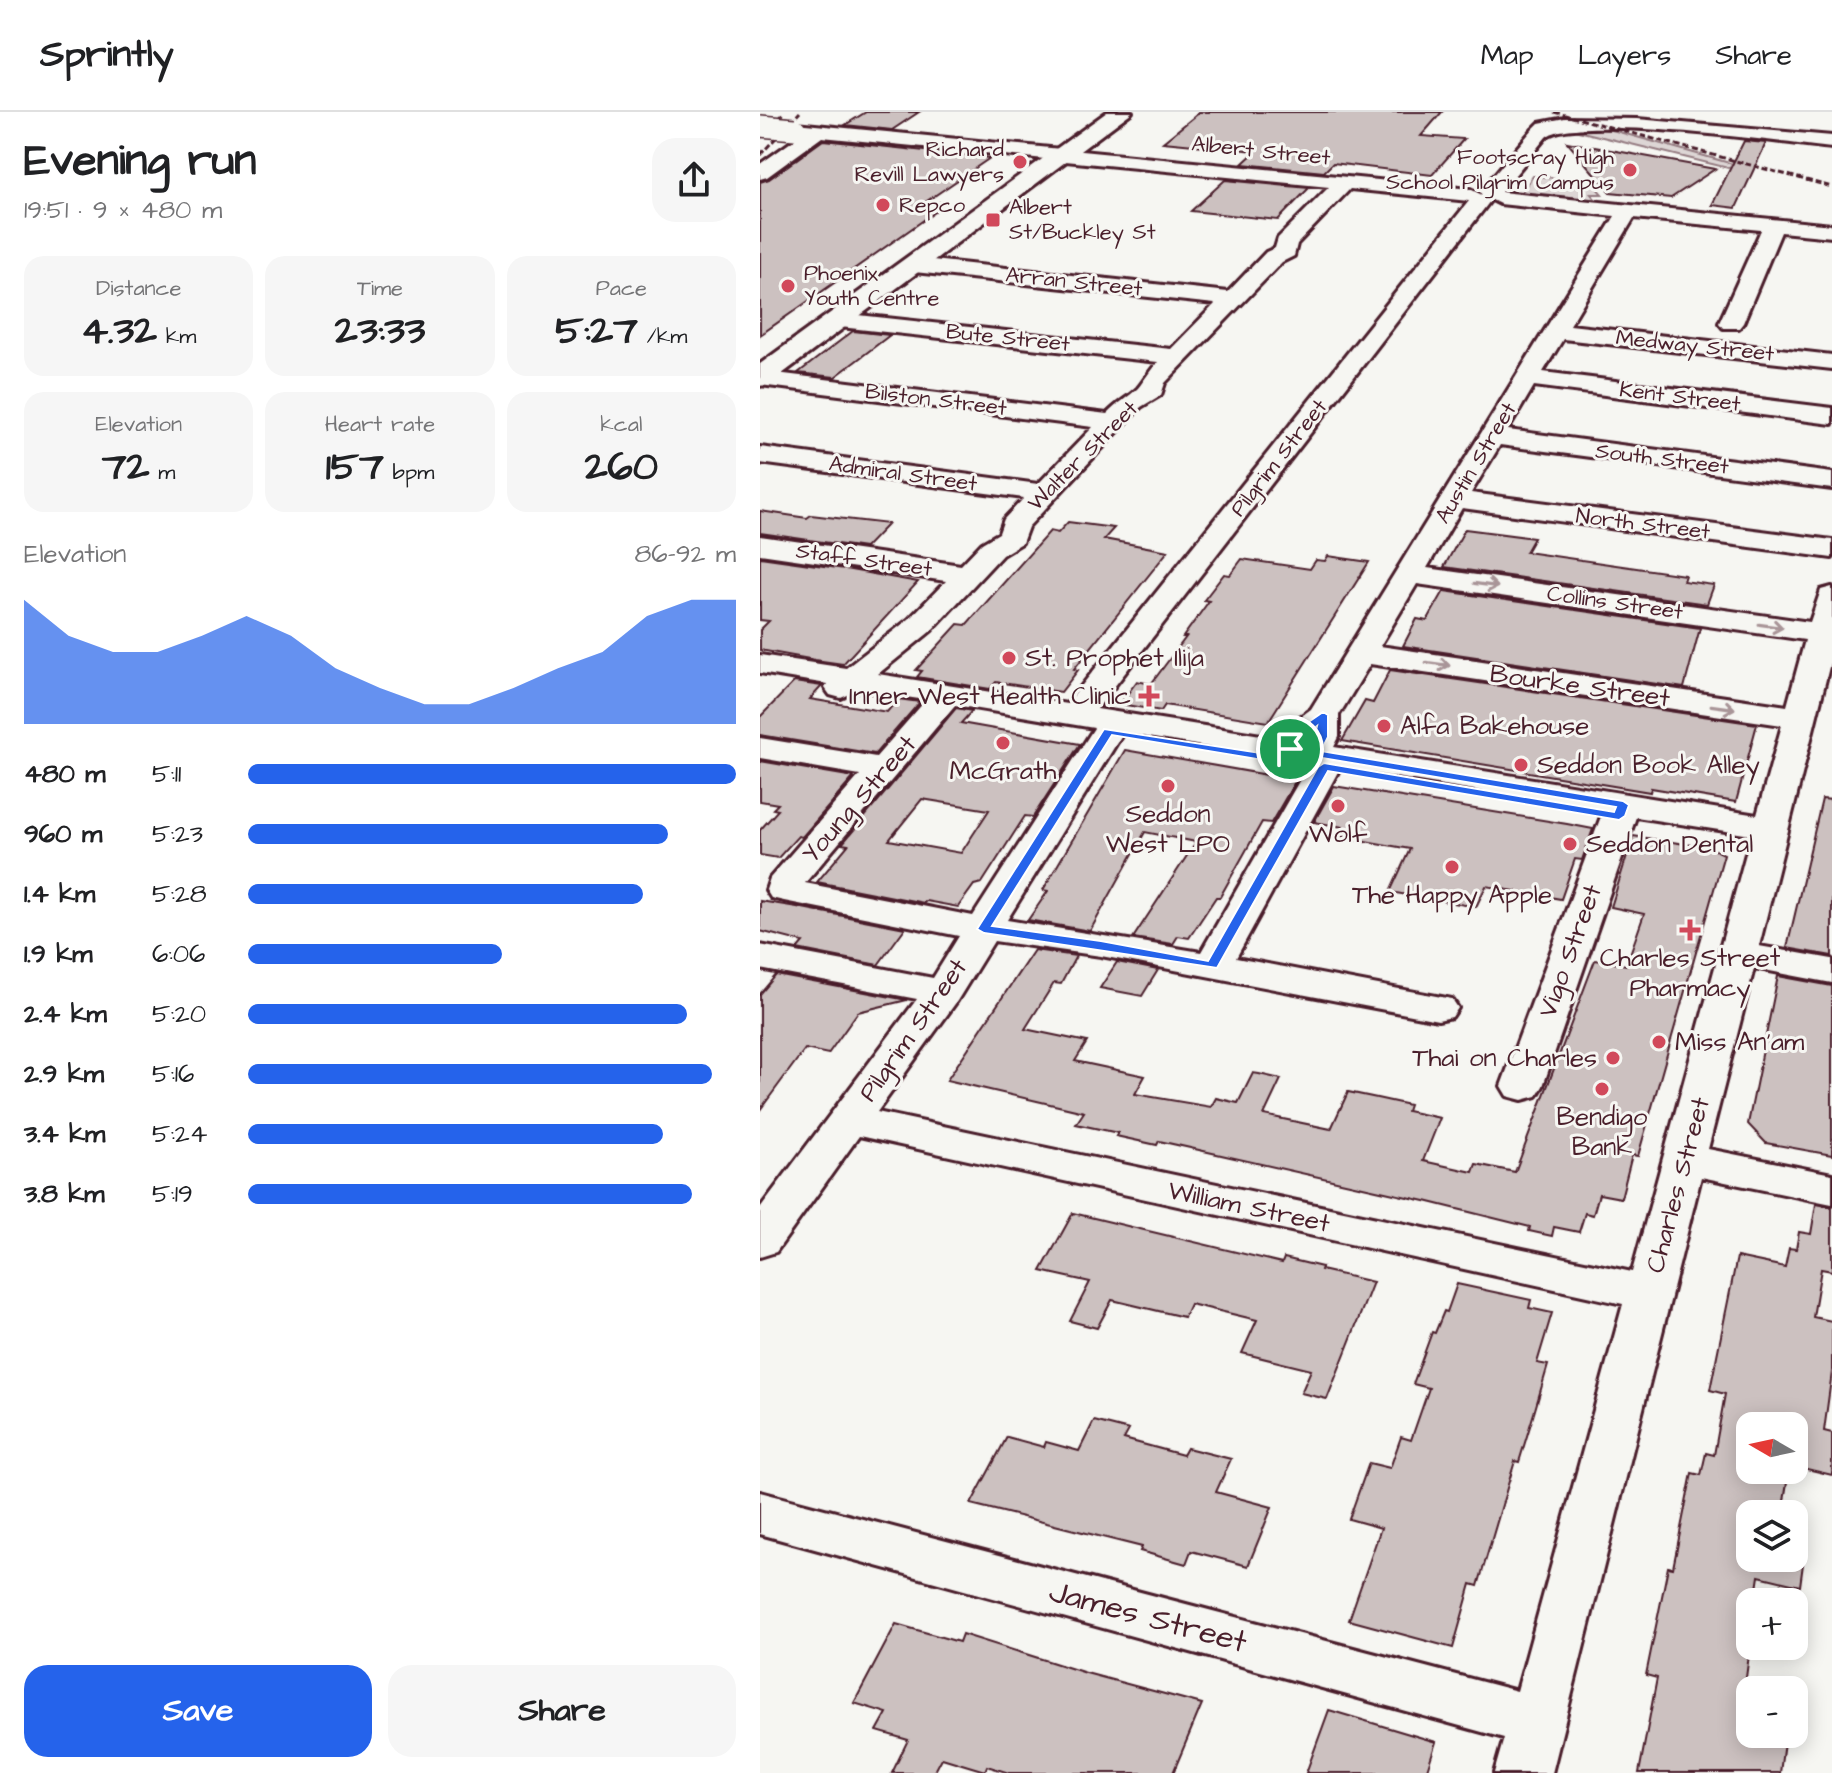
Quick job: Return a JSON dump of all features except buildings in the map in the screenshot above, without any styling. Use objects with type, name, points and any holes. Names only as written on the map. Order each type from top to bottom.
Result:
[{"type":"main road","points":[[760,378],[1121,112]]},
{"type":"street","points":[[1683,126],[1702,112]]},
{"type":"street","name":"Pilgrim Street","points":[[1076,714],[1485,196],[1546,127],[1587,121],[1683,126],[1832,142]]},
{"type":"street","name":"Albert Street","points":[[760,126],[1832,231]]},
{"type":"street","points":[[760,173],[819,131]]},
{"type":"street","name":"Walter Street","points":[[846,683],[920,625],[992,549],[1012,537],[1014,525],[1132,402],[1152,390],[1153,381],[1274,257],[1286,251],[1286,243],[1344,184]]},
{"type":"street","name":"Austin Street","points":[[1212,966],[1322,737],[1323,715],[1628,211]]},
{"type":"street","points":[[1731,323],[1774,225]]},
{"type":"street","name":"Arran Street","points":[[914,265],[1234,299]]},
{"type":"street","name":"Bute Street","points":[[840,320],[1177,357]]},
{"type":"street","name":"Medway Street","points":[[1557,331],[1832,362]]},
{"type":"street","name":"Bilston Street","points":[[760,378],[1112,422]]},
{"type":"street","name":"Kent Street","points":[[1528,378],[1832,416]]},
{"type":"street","name":"South Street","points":[[1492,436],[1832,481]]},
{"type":"street","name":"Admiral Street","points":[[760,455],[1046,493]]},
{"type":"street","name":"North Street","points":[[1454,499],[1832,549]]},
{"type":"street","name":"Staff Street","points":[[760,545],[968,575]]},
{"type":"street","name":"Collins Street","points":[[1409,574],[1822,633]]},
{"type":"street","name":"Charles Street","points":[[1523,1773],[1800,718],[1823,666],[1822,633],[1832,596]]},
{"type":"street","name":"Walter Street","points":[[898,686],[894,674],[896,664],[920,625]]},
{"type":"street","name":"Bourke Street","points":[[1361,653],[1800,718]]},
{"type":"street","points":[[764,677],[898,686],[1770,835]]},
{"type":"street","points":[[846,683],[940,704],[1108,731],[1310,757]]},
{"type":"street","name":"Young Street","points":[[781,879],[940,704]]},
{"type":"street","name":"Pilgrim Street","points":[[760,1241],[943,992],[1108,731]]},
{"type":"street","points":[[760,748],[884,769]]},
{"type":"street","name":"Vigo Street","points":[[1522,1086],[1621,810]]},
{"type":"street","points":[[781,879],[984,929],[1101,945],[1438,1008]]},
{"type":"street","points":[[1739,954],[1832,971]]},
{"type":"street","points":[[760,957],[943,992]]},
{"type":"street","name":"William Street","points":[[849,1120],[1650,1293]]},
{"type":"street","points":[[1685,1159],[1832,1189]]},
{"type":"street","name":"James Street","points":[[760,1513],[1537,1722]]},
{"type":"shaded area","points":[[1594,125],[1733,164],[1728,168],[1570,129]]},
{"type":"shaded area","points":[[1533,176],[1591,181],[1602,194],[1591,194],[1596,200],[1521,193]]},
{"type":"railway","points":[[760,138],[784,112]]},
{"type":"railway","points":[[760,155],[800,112]]},
{"type":"railway","points":[[1554,112],[1832,187]]},
{"type":"place","name":"Richard Revill Lawyers","points":[[1020,162]]},
{"type":"place","name":"Footscray High School Pilgrim Campus","points":[[1630,170]]},
{"type":"place","name":"Repco","points":[[883,205]]},
{"type":"place","name":"Albert St/Buckley St","points":[[993,220]]},
{"type":"place","name":"Phoenix Youth Centre","points":[[788,286]]},
{"type":"place","name":"St. Prophet Ilija","points":[[1009,658]]},
{"type":"place","name":"Inner West Health Clinic","points":[[1149,696]]},
{"type":"place","name":"Alfa Bakehouse","points":[[1384,726]]},
{"type":"place","name":"McGrath","points":[[1003,743]]},
{"type":"place","name":"Seddon Book Alley","points":[[1521,765]]},
{"type":"place","name":"Seddon West LPO","points":[[1168,786]]},
{"type":"place","name":"Wolf","points":[[1338,806]]},
{"type":"place","name":"Seddon Dental","points":[[1570,844]]},
{"type":"place","name":"The Happy Apple","points":[[1452,867]]},
{"type":"place","name":"Charles Street Pharmacy","points":[[1690,930]]},
{"type":"place","name":"Miss An'am","points":[[1659,1042]]},
{"type":"place","name":"Thai on Charles","points":[[1613,1058]]},
{"type":"place","name":"Bendigo Bank","points":[[1602,1089]]},
{"type":"route","points":[[1323,715],[1322,737],[1314,753],[1623,805],[1619,816],[1324,767],[1212,966],[1101,945],[984,929],[1108,731],[1293,762],[1290,749],[1298,735],[1323,715]]}]
